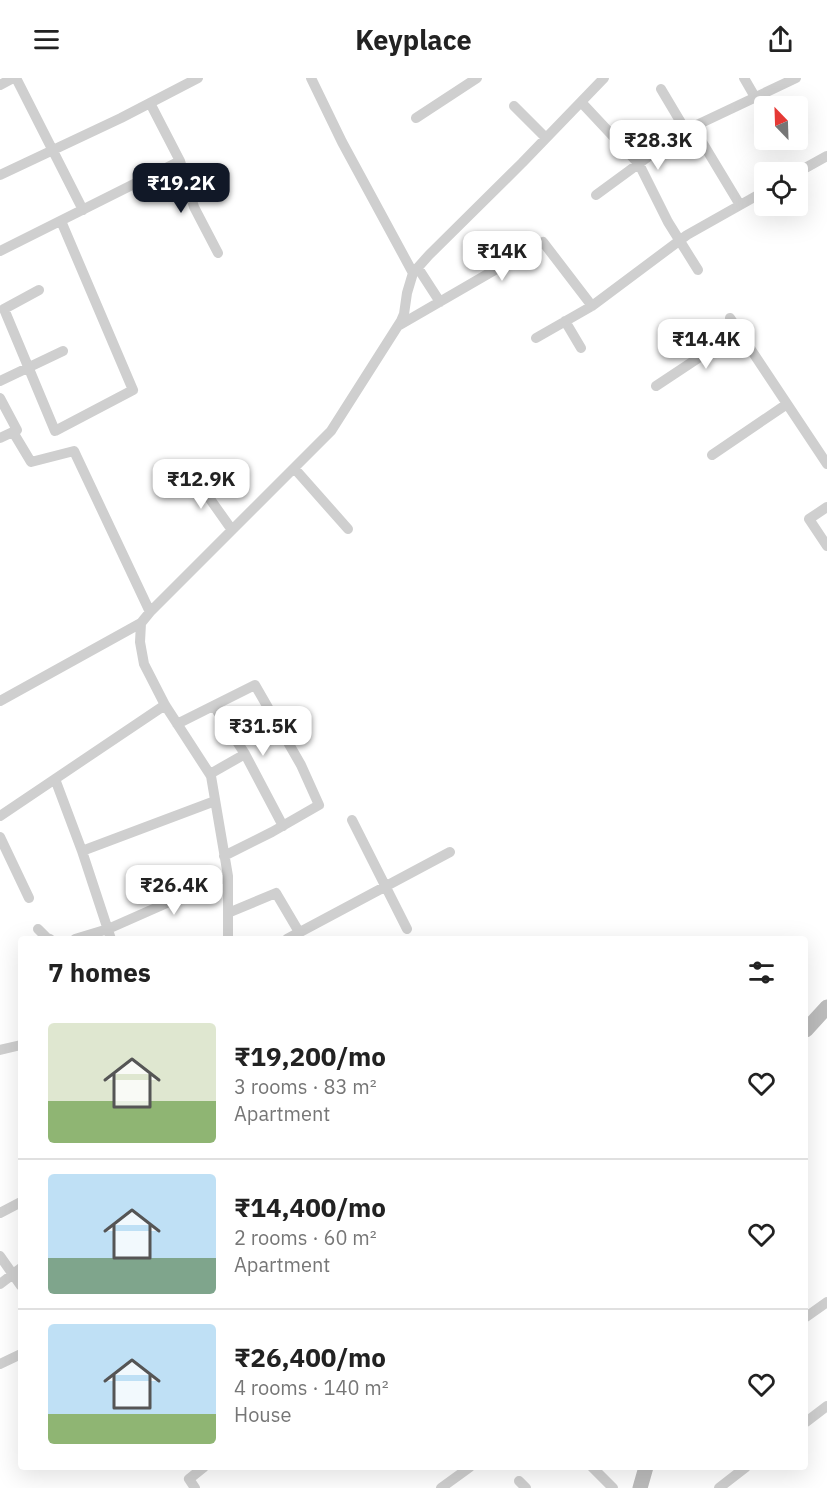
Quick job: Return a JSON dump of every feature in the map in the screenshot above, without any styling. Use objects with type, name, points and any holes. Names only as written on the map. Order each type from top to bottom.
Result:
[{"type":"main road","points":[[808,1028],[827,1007]]},
{"type":"main road","points":[[640,1488],[645,1470]]},
{"type":"street","points":[[0,84],[14,78],[83,210]]},
{"type":"street","points":[[0,176],[198,78]]},
{"type":"street","points":[[311,78],[342,142],[415,271],[440,302]]},
{"type":"street","points":[[416,118],[477,78]]},
{"type":"street","points":[[0,701],[141,623],[331,431],[398,326],[404,314],[407,293],[415,271],[604,78]]},
{"type":"street","points":[[744,78],[755,96]]},
{"type":"street","points":[[758,96],[796,78]]},
{"type":"street","points":[[661,89],[740,205]]},
{"type":"street","points":[[596,195],[690,129],[754,98]]},
{"type":"street","points":[[581,102],[639,164],[668,222],[698,270]]},
{"type":"street","points":[[150,103],[180,161],[194,207],[218,253]]},
{"type":"street","points":[[514,106],[546,138]]},
{"type":"street","points":[[808,166],[827,156]]},
{"type":"street","points":[[0,251],[180,161]]},
{"type":"street","points":[[536,338],[592,306],[680,241],[754,197]]},
{"type":"street","points":[[39,290],[4,309],[55,431],[133,390],[61,221]]},
{"type":"street","points":[[398,326],[543,242],[592,306]]},
{"type":"street","points":[[730,318],[827,464]]},
{"type":"street","points":[[565,321],[581,348]]},
{"type":"street","points":[[657,386],[739,331]]},
{"type":"street","points":[[0,381],[63,351]]},
{"type":"street","points":[[0,398],[16,430],[0,438]]},
{"type":"street","points":[[712,455],[787,404]]},
{"type":"street","points":[[13,432],[31,462],[74,451],[150,612]]},
{"type":"street","points":[[294,468],[348,529]]},
{"type":"street","points":[[194,475],[232,530]]},
{"type":"street","points":[[827,507],[809,519],[827,546]]},
{"type":"street","points":[[141,623],[140,642],[144,664],[165,705],[210,774],[228,876],[228,936]]},
{"type":"street","points":[[177,724],[255,685],[301,765],[319,805],[225,856]]},
{"type":"street","points":[[0,816],[165,705]]},
{"type":"street","points":[[214,706],[245,754],[283,826]]},
{"type":"street","points":[[210,774],[245,754]]},
{"type":"street","points":[[55,779],[82,851],[109,934],[228,876]]},
{"type":"street","points":[[82,851],[215,801]]},
{"type":"street","points":[[352,820],[407,929]]},
{"type":"street","points":[[0,837],[29,898]]},
{"type":"street","points":[[292,936],[450,852]]},
{"type":"street","points":[[228,913],[276,893],[299,932]]},
{"type":"street","points":[[38,929],[45,936]]},
{"type":"street","points":[[0,1050],[18,1046]]},
{"type":"street","points":[[0,1213],[18,1204]]},
{"type":"street","points":[[0,1256],[17,1271],[0,1284]]},
{"type":"street","points":[[808,1316],[827,1302]]},
{"type":"street","points":[[0,1364],[18,1355]]},
{"type":"street","points":[[808,1420],[827,1406]]},
{"type":"street","points":[[195,1488],[189,1479],[200,1470]]},
{"type":"street","points":[[441,1488],[466,1470]]},
{"type":"street","points":[[595,1470],[613,1488]]},
{"type":"street","points":[[719,1488],[742,1470]]}]
